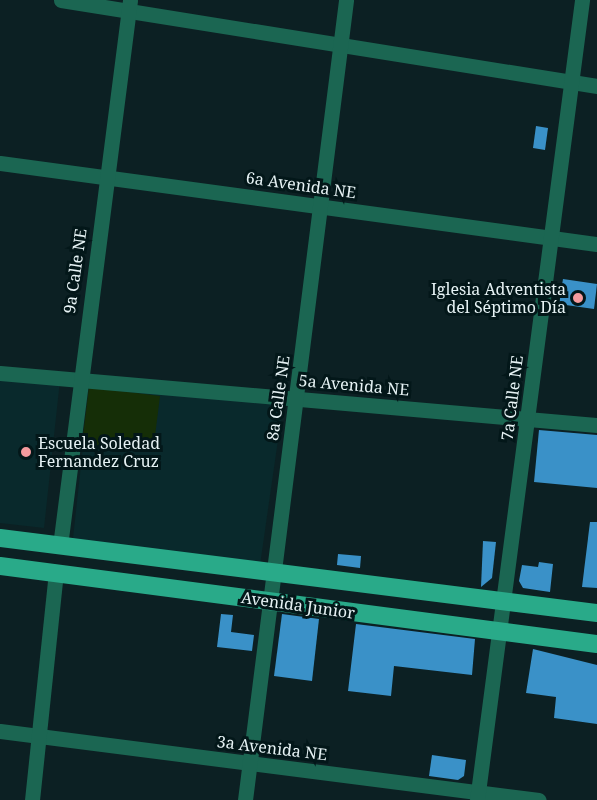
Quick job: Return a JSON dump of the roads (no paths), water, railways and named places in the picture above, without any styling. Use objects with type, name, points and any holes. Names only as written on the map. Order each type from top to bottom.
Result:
[{"type":"main road","name":"Avenida Junior","points":[[0,538],[597,612]]},
{"type":"main road","name":"Avenida Junior","points":[[0,566],[597,644]]},
{"type":"street","points":[[62,0],[130,5],[340,46],[597,86]]},
{"type":"street","name":"8a Calle NE","points":[[244,800],[346,0]]},
{"type":"street","name":"7a Calle NE","points":[[477,796],[582,0]]},
{"type":"street","name":"9a Calle NE","points":[[60,546],[79,380],[130,5]]},
{"type":"street","name":"6a Avenida NE","points":[[0,163],[597,244]]},
{"type":"street","name":"5a Avenida NE","points":[[0,373],[597,425]]},
{"type":"street","points":[[32,800],[56,573]]},
{"type":"street","name":"3a Avenida NE","points":[[0,731],[249,763],[477,796],[539,800]]},
{"type":"place","name":"Iglesia Adventista del Séptimo Día","points":[[578,298]]},
{"type":"place","name":"Escuela Soledad Fernandez Cruz","points":[[26,452]]}]
